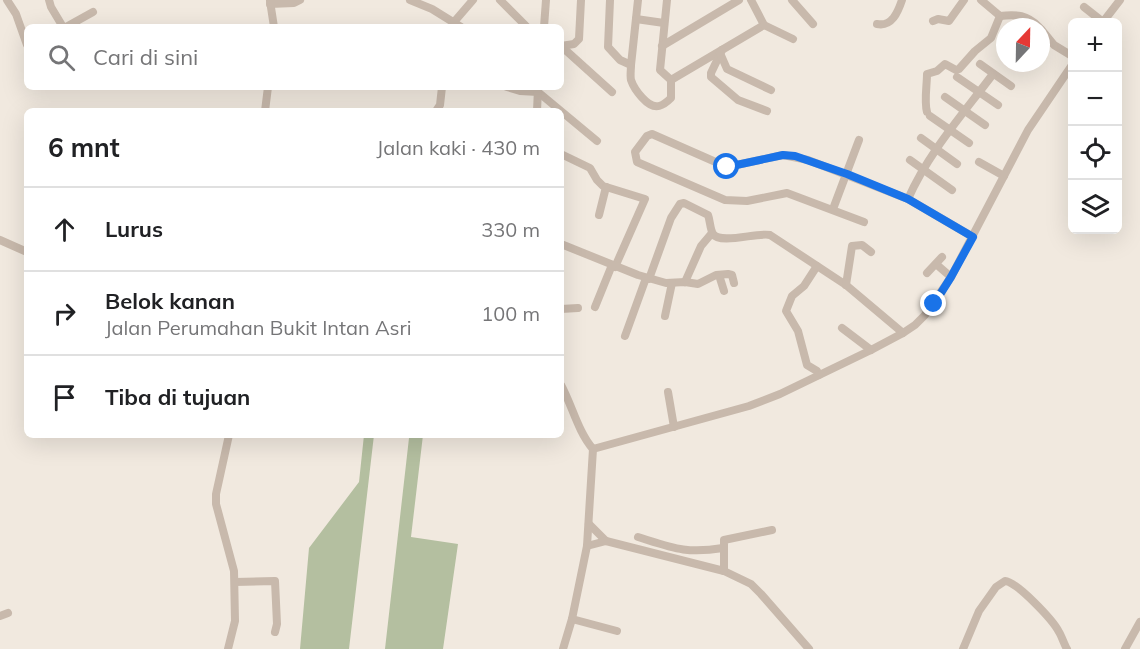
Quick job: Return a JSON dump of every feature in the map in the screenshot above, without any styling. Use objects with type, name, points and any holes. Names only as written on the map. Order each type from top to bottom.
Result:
[{"type":"street","points":[[49,0],[62,24]]},
{"type":"street","points":[[274,24],[271,1],[294,3],[300,0]]},
{"type":"street","points":[[410,0],[432,9],[456,24]]},
{"type":"street","points":[[453,22],[473,0]]},
{"type":"street","points":[[500,0],[523,24]]},
{"type":"street","points":[[543,24],[546,0]]},
{"type":"street","points":[[564,46],[574,44],[579,39],[581,0]]},
{"type":"street","points":[[610,0],[608,47],[620,60],[631,65]]},
{"type":"street","points":[[638,0],[631,76],[634,86],[642,97],[659,107],[671,99],[671,80],[660,70],[664,23],[669,2]]},
{"type":"street","points":[[662,46],[739,0]]},
{"type":"street","points":[[751,0],[764,25],[793,39]]},
{"type":"street","points":[[793,0],[813,24]]},
{"type":"street","points":[[878,24],[884,25],[891,21],[902,0]]},
{"type":"street","points":[[933,21],[938,19],[949,21],[964,0]]},
{"type":"street","points":[[981,0],[1000,16],[1021,15],[1029,18]]},
{"type":"street","points":[[1106,18],[1120,0]]},
{"type":"street","points":[[9,3],[24,38]]},
{"type":"street","points":[[1084,7],[1095,11],[1100,18]]},
{"type":"street","points":[[70,24],[93,12]]},
{"type":"street","points":[[969,143],[929,114],[925,103],[928,88],[927,74],[937,71],[945,64],[956,70],[959,69],[991,38],[1000,16]]},
{"type":"street","points":[[636,19],[664,23]]},
{"type":"street","points":[[671,80],[764,25]]},
{"type":"street","points":[[1050,40],[1068,54]]},
{"type":"street","points":[[564,49],[612,92]]},
{"type":"street","points":[[721,51],[727,69],[771,90]]},
{"type":"street","points":[[721,51],[711,73],[712,78],[739,101],[767,111]]},
{"type":"street","points":[[980,64],[1011,86]]},
{"type":"street","points":[[593,448],[749,406],[819,375],[903,333],[925,315],[951,277],[1031,125],[1068,71]]},
{"type":"street","points":[[908,199],[923,170],[993,74]]},
{"type":"street","points":[[957,77],[998,105]]},
{"type":"street","points":[[265,108],[268,90]]},
{"type":"street","points":[[438,108],[442,90]]},
{"type":"street","points":[[537,108],[538,90]]},
{"type":"street","points":[[539,90],[560,108]]},
{"type":"street","points":[[945,97],[985,125]]},
{"type":"street","points":[[564,112],[597,141]]},
{"type":"street","points":[[864,222],[786,193],[741,202],[717,198],[639,163],[635,159],[635,152],[647,136],[652,134],[726,167],[790,155],[847,174],[908,199],[973,237]]},
{"type":"street","points":[[921,138],[957,164]]},
{"type":"street","points":[[833,209],[859,140]]},
{"type":"street","points":[[564,155],[590,168],[599,183],[606,187],[645,199],[595,307]]},
{"type":"street","points":[[910,160],[951,190]]},
{"type":"street","points":[[979,162],[1004,176]]},
{"type":"street","points":[[599,215],[606,187]]},
{"type":"street","points":[[625,336],[671,218],[680,204],[684,203],[707,214],[710,218],[712,233],[718,237],[746,237],[760,234],[770,236],[846,285],[903,333]]},
{"type":"street","points":[[685,282],[700,246],[712,233]]},
{"type":"street","points":[[0,240],[24,251]]},
{"type":"street","points":[[564,245],[648,278],[672,283],[699,284],[713,276],[731,274],[734,283]]},
{"type":"street","points":[[846,285],[852,246],[862,245],[872,252]]},
{"type":"street","points":[[927,273],[939,260],[951,277]]},
{"type":"street","points":[[817,266],[804,286],[792,296],[786,311],[798,332],[807,365],[817,370],[819,375]]},
{"type":"street","points":[[719,275],[724,291]]},
{"type":"street","points":[[665,316],[672,283]]},
{"type":"street","points":[[564,309],[579,308]]},
{"type":"street","points":[[842,328],[871,350]]},
{"type":"street","points":[[563,649],[572,619],[587,546],[593,448],[585,437],[564,390]]},
{"type":"street","points":[[668,392],[674,427]]},
{"type":"street","points":[[228,438],[216,494],[216,504],[235,582],[235,621],[228,649]]},
{"type":"street","points":[[589,524],[606,541]]},
{"type":"street","points":[[724,571],[723,542],[727,538],[772,530]]},
{"type":"street","points":[[638,537],[674,548],[698,551],[723,548]]},
{"type":"street","points":[[587,546],[606,541],[724,571],[751,584],[808,649]]},
{"type":"street","points":[[672,557],[674,548]]},
{"type":"street","points":[[235,582],[271,579],[275,581],[277,624],[275,632]]},
{"type":"street","points":[[963,649],[980,611],[996,587],[1005,581],[1015,584],[1046,615],[1059,631],[1067,649]]},
{"type":"street","points":[[572,619],[617,631]]},
{"type":"street","points":[[1125,649],[1140,622]]},
{"type":"green space","points":[[364,438],[374,438],[349,649],[300,649],[309,548],[359,482]]},
{"type":"green space","points":[[409,438],[423,438],[411,537],[458,544],[443,649],[385,649]]},
{"type":"route","points":[[727,167],[783,155],[795,156],[908,199],[973,237],[934,304]]}]
